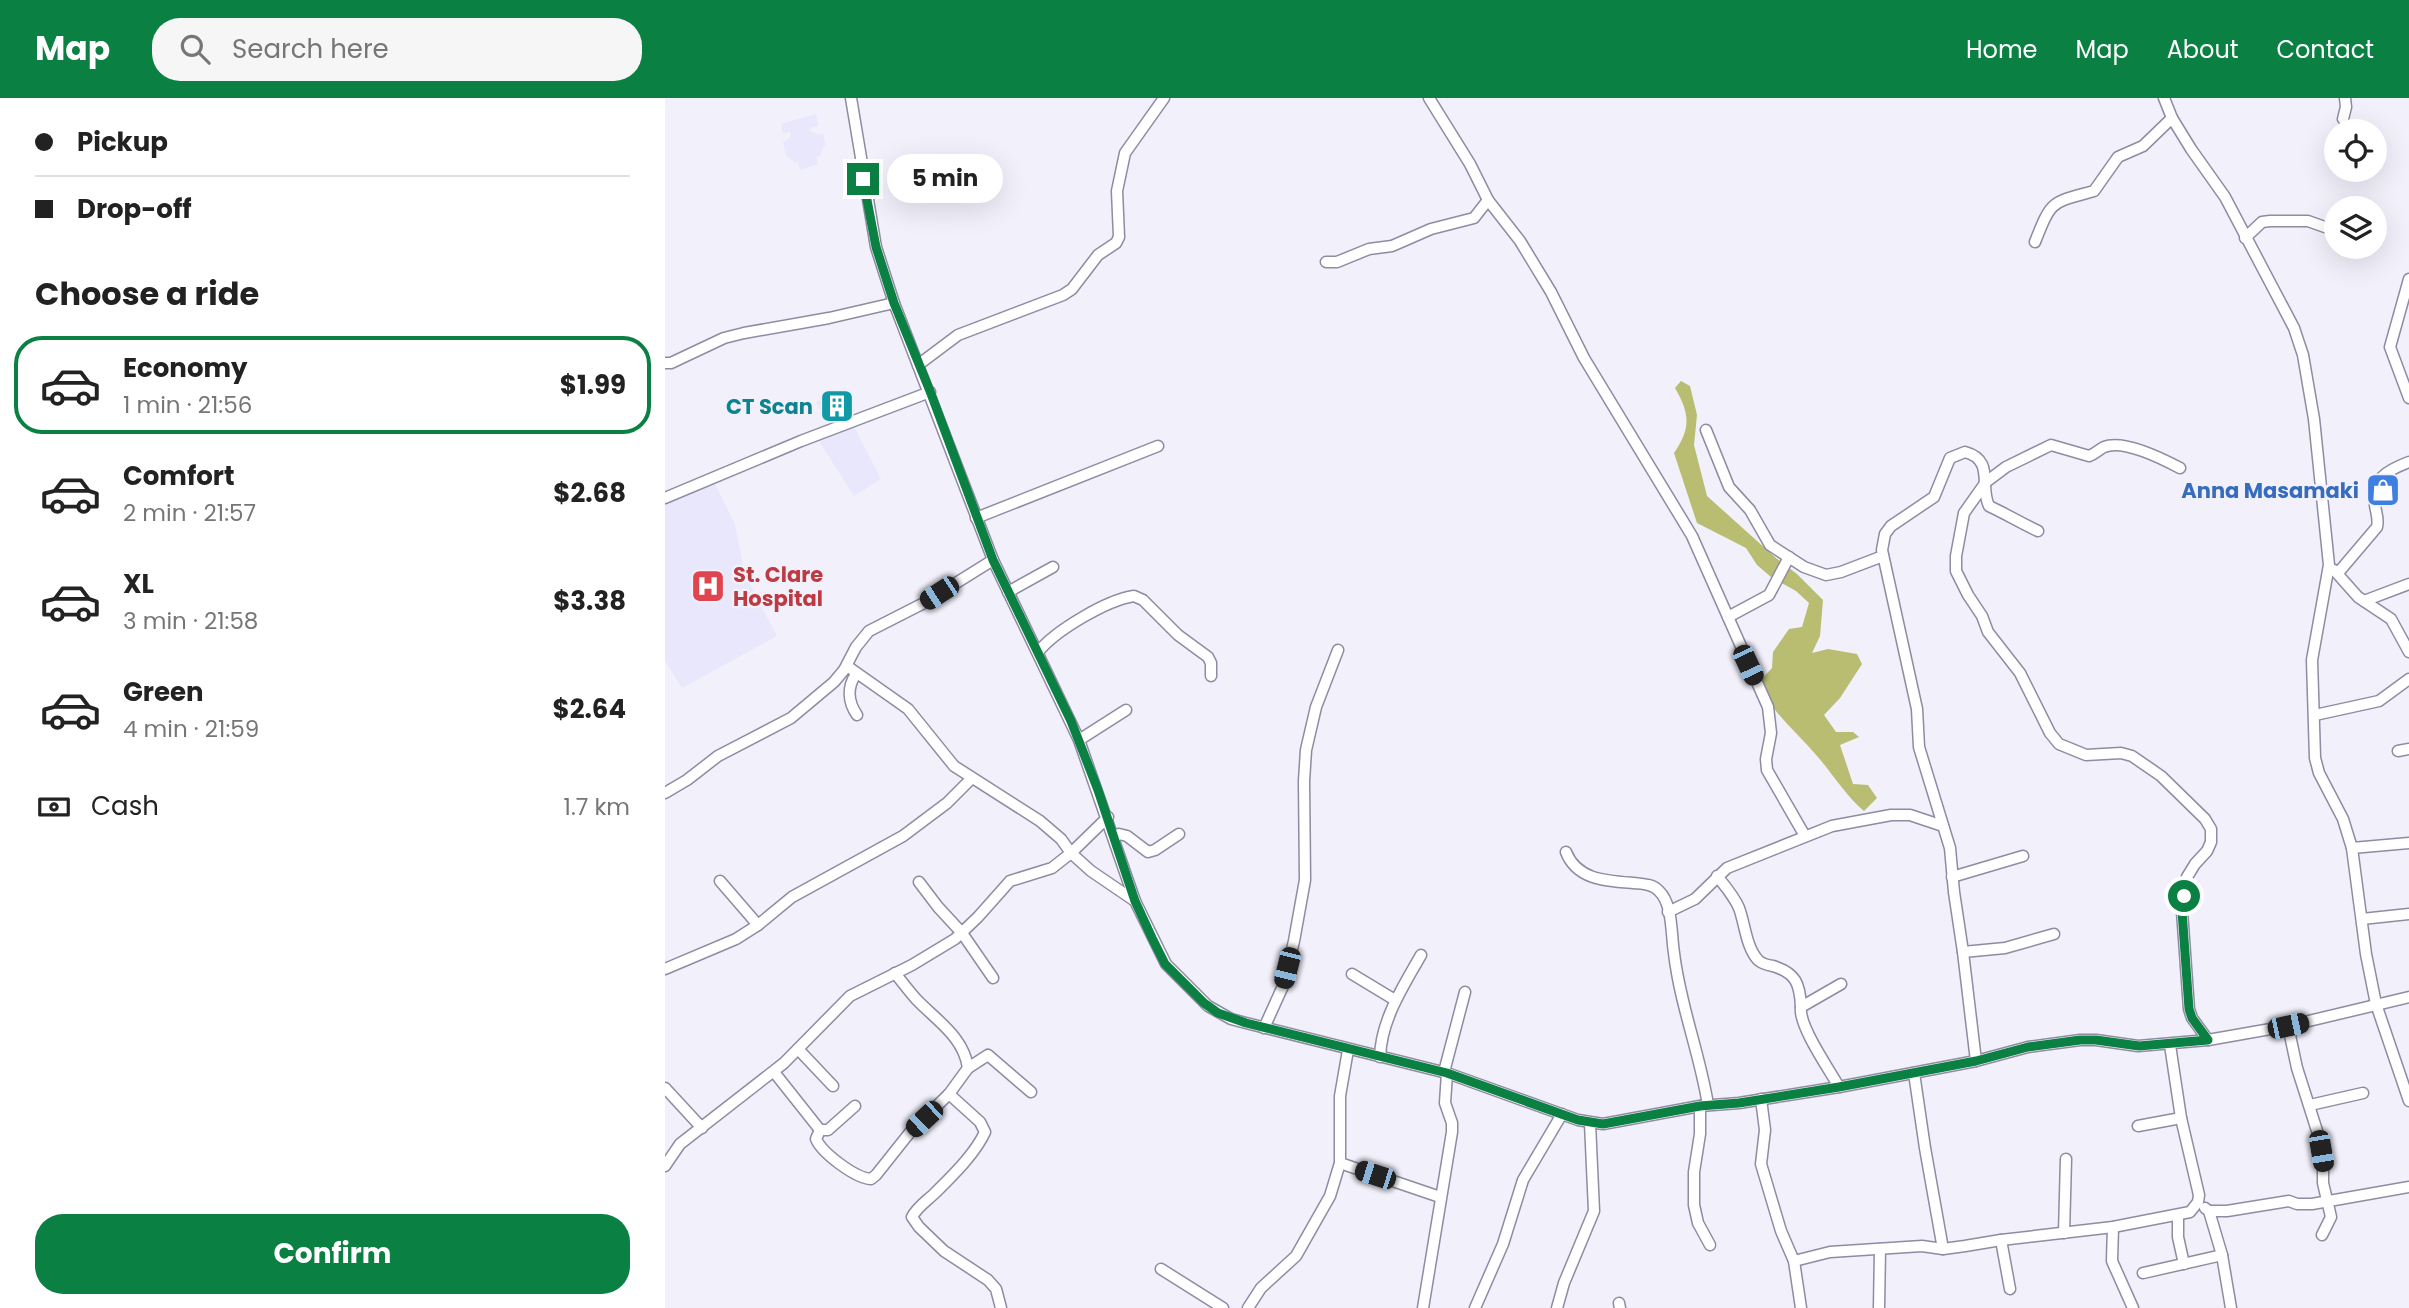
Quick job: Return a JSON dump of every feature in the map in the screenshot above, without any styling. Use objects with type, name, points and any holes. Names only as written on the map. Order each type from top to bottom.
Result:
[{"type":"street","points":[[851,98],[872,230],[894,303],[930,391],[976,519],[1079,740],[1115,837],[1135,901],[1165,964],[1204,1003],[1231,1019],[1445,1072],[1562,1114],[1590,1123],[1603,1124],[1704,1106],[1839,1087],[1976,1061],[2028,1047],[2080,1040],[2139,1046],[2208,1040],[2288,1026],[2409,997]]},
{"type":"street","points":[[918,365],[958,335],[1063,295],[1080,280],[1098,255],[1117,243],[1117,191],[1125,153],[1164,98]]},
{"type":"street","points":[[1429,98],[1488,200],[1520,241],[1557,302],[1584,358],[1692,536],[1768,707],[1771,733],[1766,759],[1767,770],[1805,836]]},
{"type":"street","points":[[2164,98],[2172,118],[2191,149],[2225,197],[2294,328],[2303,355],[2313,418],[2329,565],[2312,660],[2315,715],[2313,746],[2317,765],[2343,820],[2352,848],[2366,954],[2376,1004],[2409,1101]]},
{"type":"street","points":[[2343,119],[2345,98]]},
{"type":"street","points":[[2035,242],[2051,208],[2061,199],[2094,191],[2118,157],[2143,146],[2172,118]]},
{"type":"street","points":[[1326,262],[1337,262],[1369,249],[1392,246],[1431,229],[1474,218],[1488,200]]},
{"type":"street","points":[[2245,238],[2262,222],[2308,221],[2324,226]]},
{"type":"street","points":[[2409,279],[2390,346],[2409,398]]},
{"type":"street","points":[[665,363],[671,363],[725,338],[744,333],[894,303]]},
{"type":"street","points":[[665,498],[930,391]]},
{"type":"street","points":[[1706,430],[1729,486],[1749,510],[1770,545],[1812,572],[1825,575],[1851,569],[1883,556]]},
{"type":"street","points":[[2181,468],[2159,457],[2122,446],[2104,447],[2089,456],[2051,445],[2006,467],[1986,482],[1964,513],[1956,556],[1956,572],[1982,615],[1988,632],[2020,673],[2050,733],[2059,744],[2086,755],[2121,753],[2132,756],[2161,776],[2205,819],[2211,829],[2211,842],[2207,851],[2195,863],[2187,877],[2182,911],[2189,1009],[2192,1018],[2208,1040]]},
{"type":"street","points":[[976,519],[1158,446]]},
{"type":"street","points":[[1976,1061],[1950,848],[1919,747],[1917,709],[1883,556],[1883,542],[1891,526],[1934,497],[1950,458],[1965,452],[1975,456],[1985,470],[1989,506],[2003,510],[2020,523],[2038,531]]},
{"type":"street","points":[[2338,573],[2377,527],[2379,520],[2374,494],[2376,482],[2388,470],[2409,461]]},
{"type":"street","points":[[1728,617],[1769,595],[1789,557]]},
{"type":"street","points":[[665,793],[718,756],[791,718],[834,682],[869,631],[924,603],[993,560]]},
{"type":"street","points":[[2329,565],[2364,601],[2391,619],[2409,652]]},
{"type":"street","points":[[1008,592],[1053,567]]},
{"type":"street","points":[[2364,601],[2409,584]]},
{"type":"street","points":[[1038,652],[1063,629],[1135,596],[1143,600],[1178,635],[1208,657],[1211,676]]},
{"type":"street","points":[[1264,1028],[1283,986],[1294,941],[1305,880],[1304,781],[1307,750],[1317,707],[1338,650]]},
{"type":"street","points":[[847,666],[908,709],[954,766],[1040,821],[1091,871],[1135,901]]},
{"type":"street","points":[[856,674],[851,681],[849,692],[852,709],[857,716]]},
{"type":"street","points":[[2315,715],[2379,701],[2409,679]]},
{"type":"street","points":[[1079,740],[1126,709]]},
{"type":"street","points":[[665,969],[736,939],[792,897],[903,836],[947,803],[972,778]]},
{"type":"street","points":[[1668,912],[1695,899],[1727,868],[1832,826],[1891,815],[1909,815],[1943,826]]},
{"type":"street","points":[[665,1166],[680,1144],[774,1072],[850,996],[962,933],[1010,881],[1052,868],[1072,853],[1108,817]]},
{"type":"street","points":[[1115,837],[1119,834],[1127,836],[1147,852],[1155,850],[1178,834]]},
{"type":"street","points":[[2352,848],[2409,843]]},
{"type":"street","points":[[1566,852],[1571,864],[1586,875],[1654,887],[1662,893],[1668,912],[1679,986],[1704,1079],[1704,1106],[1694,1172],[1694,1205],[1698,1223],[1710,1245]]},
{"type":"street","points":[[1952,877],[2023,856]]},
{"type":"street","points":[[1717,876],[1734,897],[1753,953],[1761,963],[1777,967],[1794,978],[1800,990],[1799,1015],[1803,1027],[1839,1087]]},
{"type":"street","points":[[720,881],[758,925]]},
{"type":"street","points":[[919,882],[962,933],[993,978]]},
{"type":"street","points":[[2362,919],[2409,914]]},
{"type":"street","points":[[1963,952],[2005,948],[2054,934]]},
{"type":"street","points":[[1380,1058],[1382,1039],[1395,1000],[1421,955]]},
{"type":"street","points":[[895,973],[916,999],[951,1032],[968,1068]]},
{"type":"street","points":[[1352,974],[1395,1000]]},
{"type":"street","points":[[1801,1007],[1840,984]]},
{"type":"street","points":[[1423,1308],[1453,1132],[1445,1103],[1445,1072],[1465,992]]},
{"type":"street","points":[[2288,1026],[2297,1068],[2319,1137],[2323,1183],[2331,1217],[2322,1235]]},
{"type":"street","points":[[1794,1261],[1830,1252],[1922,1246],[1943,1249],[2113,1227],[2190,1212],[2198,1202],[2199,1195],[2181,1118],[2170,1045]]},
{"type":"street","points":[[799,1049],[833,1086]]},
{"type":"street","points":[[1248,1308],[1261,1288],[1285,1267],[1303,1246],[1330,1196],[1340,1163],[1340,1104],[1348,1050]]},
{"type":"street","points":[[820,1130],[816,1139],[821,1147],[855,1175],[871,1179],[911,1131],[949,1094],[968,1068],[985,1056],[991,1056],[1031,1092]]},
{"type":"street","points":[[774,1072],[820,1130]]},
{"type":"street","points":[[1914,1073],[1943,1249]]},
{"type":"street","points":[[665,1088],[702,1128]]},
{"type":"street","points":[[2310,1105],[2363,1093]]},
{"type":"street","points":[[949,1094],[984,1127],[985,1132],[964,1161],[912,1217],[944,1251],[988,1280],[996,1289],[1001,1308]]},
{"type":"street","points":[[1761,1099],[1765,1130],[1761,1164],[1781,1231],[1794,1261],[1801,1308]]},
{"type":"street","points":[[820,1130],[828,1130],[855,1106]]},
{"type":"street","points":[[1475,1308],[1497,1259],[1523,1180],[1562,1114]]},
{"type":"street","points":[[2138,1126],[2181,1118]]},
{"type":"street","points":[[1557,1308],[1564,1283],[1594,1211],[1590,1123]]},
{"type":"street","points":[[2064,1233],[2066,1159]]},
{"type":"street","points":[[1340,1163],[1440,1197]]},
{"type":"street","points":[[2209,1211],[2227,1211],[2284,1201],[2302,1205],[2409,1187]]},
{"type":"street","points":[[2198,1202],[2209,1211],[2222,1255],[2231,1308]]},
{"type":"street","points":[[2178,1216],[2178,1237],[2184,1264]]},
{"type":"street","points":[[2113,1227],[2112,1261],[2133,1308]]},
{"type":"street","points":[[2001,1240],[2010,1289]]},
{"type":"street","points":[[1879,1308],[1880,1249]]},
{"type":"street","points":[[2143,1273],[2222,1255]]},
{"type":"street","points":[[1161,1269],[1223,1308]]},
{"type":"shaded area","points":[[816,114],[818,126],[810,128],[810,131],[823,134],[826,146],[819,157],[816,156],[818,164],[800,170],[798,161],[796,163],[786,156],[783,142],[791,135],[790,132],[783,134],[781,124]]},
{"type":"shaded area","points":[[844,388],[855,411],[826,421],[816,402]]},
{"type":"shaded area","points":[[853,425],[881,479],[854,496],[817,438]]},
{"type":"shaded area","name":"St. Clare Hospital","points":[[714,482],[735,524],[748,581],[777,636],[682,688],[665,661],[665,503]]},
{"type":"green space","points":[[1681,381],[1690,386],[1697,415],[1694,445],[1707,496],[1823,600],[1820,636],[1812,653],[1828,649],[1857,654],[1862,664],[1840,698],[1824,715],[1836,732],[1853,732],[1859,737],[1840,745],[1853,784],[1868,785],[1877,798],[1864,811],[1777,712],[1759,682],[1772,668],[1773,652],[1789,629],[1802,627],[1809,603],[1757,565],[1746,548],[1697,523],[1674,453],[1686,428],[1686,413],[1675,388]]},
{"type":"place","name":"CT Scan","points":[[837,406]]},
{"type":"place","name":"Anna Masamaki","points":[[2383,490]]},
{"type":"place","name":"St. Clare Hospital","points":[[708,586]]},
{"type":"route","points":[[863,179],[876,247],[894,303],[993,560],[1071,721],[1098,790],[1135,901],[1165,964],[1214,1011],[1246,1023],[1447,1073],[1578,1120],[1603,1124],[1700,1106],[1739,1103],[1839,1087],[1976,1061],[2028,1047],[2080,1040],[2139,1046],[2208,1040],[2192,1018],[2189,1009],[2182,911],[2184,896]]}]
